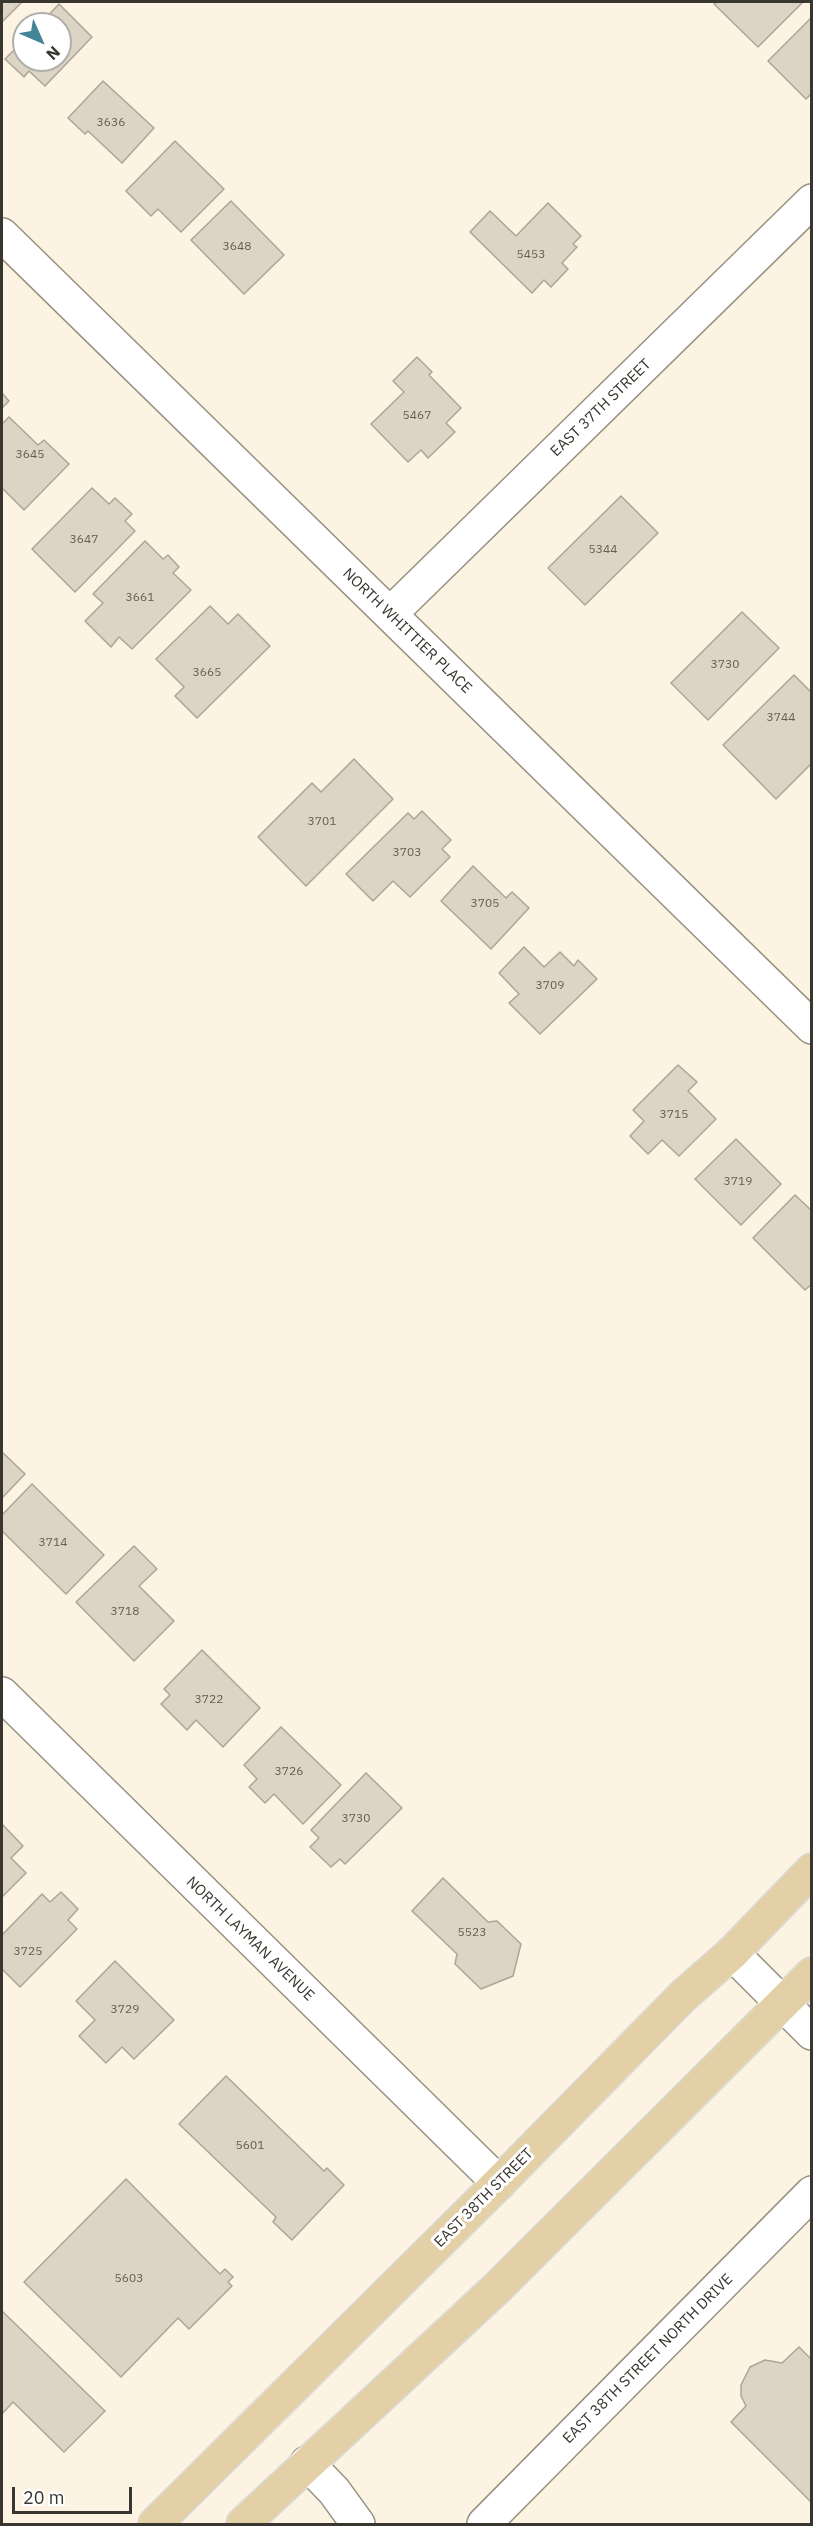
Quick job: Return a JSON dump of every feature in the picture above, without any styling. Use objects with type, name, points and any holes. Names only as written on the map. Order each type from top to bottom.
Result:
[{"type":"main road","name":"EAST 38TH STREET","points":[[155,2524],[499,2183],[683,1996],[732,1953],[812,1870]]},
{"type":"main road","points":[[243,2524],[497,2288],[812,1974]]},
{"type":"street","name":"EAST 37TH STREET","points":[[390,614],[812,201]]},
{"type":"street","name":"NORTH WHITTIER PLACE","points":[[2,235],[812,1028]]},
{"type":"street","name":"NORTH LAYMAN AVENUE","points":[[2,1694],[499,2183]]},
{"type":"street","points":[[732,1953],[812,2033]]},
{"type":"street","name":"EAST 38TH STREET NORTH DRIVE","points":[[484,2524],[812,2193]]},
{"type":"street","points":[[308,2463],[334,2491],[358,2524]]},
{"type":"building","points":[[2,2],[22,2],[12,12],[2,22]]},
{"type":"building","points":[[717,2],[803,2],[758,47],[714,4]]},
{"type":"building","points":[[59,4],[67,12],[51,12]]},
{"type":"building","points":[[72,17],[92,37],[72,58]]},
{"type":"building","points":[[812,17],[812,93],[806,99],[768,61]]},
{"type":"building","points":[[12,52],[12,66],[5,59]]},
{"type":"building","points":[[19,72],[28,72],[24,77]]},
{"type":"building","points":[[30,72],[58,72],[45,86]]},
{"type":"building","points":[[103,81],[154,128],[122,163],[88,131],[85,134],[68,118]]},
{"type":"building","points":[[175,141],[224,189],[181,232],[158,209],[151,216],[126,191]]},
{"type":"building","points":[[231,201],[284,255],[244,294],[191,240]]},
{"type":"building","points":[[548,203],[581,236],[573,244],[577,247],[562,263],[568,269],[551,287],[544,280],[532,293],[470,232],[490,211],[516,236]]},
{"type":"building","points":[[417,357],[432,372],[429,375],[461,408],[446,423],[455,432],[428,458],[421,450],[408,462],[371,424],[404,392],[393,381]]},
{"type":"building","points":[[2,393],[9,401],[2,408]]},
{"type":"building","points":[[9,417],[38,445],[44,440],[69,464],[24,510],[2,488],[2,424]]},
{"type":"building","points":[[92,488],[109,504],[115,498],[132,514],[125,521],[135,531],[75,592],[32,549]]},
{"type":"building","points":[[621,496],[658,533],[585,605],[548,568]]},
{"type":"building","points":[[145,541],[163,559],[168,555],[179,567],[173,573],[191,590],[132,649],[119,637],[111,647],[85,621],[103,603],[93,594]]},
{"type":"building","points":[[210,606],[228,624],[238,614],[270,646],[197,718],[175,696],[184,687],[156,659]]},
{"type":"building","points":[[742,612],[779,648],[708,720],[671,683]]},
{"type":"building","points":[[794,675],[810,691],[812,689],[812,763],[776,799],[723,745]]},
{"type":"building","points":[[354,759],[393,799],[306,886],[258,837],[312,783],[321,792]]},
{"type":"building","points":[[422,811],[451,840],[442,849],[450,857],[410,897],[393,881],[373,901],[346,874],[408,813],[414,819]]},
{"type":"building","points":[[473,866],[506,898],[512,892],[529,908],[491,949],[441,901]]},
{"type":"building","points":[[524,947],[544,967],[560,952],[574,966],[578,960],[597,979],[540,1034],[509,1003],[519,994],[499,973]]},
{"type":"building","points":[[678,1065],[697,1082],[688,1091],[716,1119],[679,1156],[662,1140],[648,1154],[630,1136],[644,1121],[633,1110]]},
{"type":"building","points":[[736,1139],[781,1184],[741,1225],[695,1179]]},
{"type":"building","points":[[795,1195],[812,1211],[812,1284],[805,1290],[753,1238]]},
{"type":"building","points":[[2,1452],[25,1474],[2,1498]]},
{"type":"building","points":[[32,1484],[104,1555],[66,1594],[2,1531],[2,1515]]},
{"type":"building","points":[[134,1546],[157,1569],[139,1586],[174,1621],[134,1661],[76,1602]]},
{"type":"building","points":[[202,1650],[260,1708],[223,1747],[196,1720],[187,1730],[161,1704],[170,1695],[164,1689]]},
{"type":"building","points":[[281,1727],[341,1785],[303,1824],[274,1794],[265,1803],[249,1787],[257,1779],[244,1765]]},
{"type":"building","points":[[366,1773],[402,1808],[345,1864],[340,1859],[331,1867],[310,1847],[319,1838],[311,1830]]},
{"type":"building","points":[[2,1824],[23,1846],[11,1858],[26,1873],[2,1897]]},
{"type":"building","points":[[443,1878],[488,1922],[497,1921],[521,1944],[513,1976],[481,1989],[455,1964],[457,1954],[412,1911]]},
{"type":"building","points":[[61,1892],[78,1909],[68,1920],[77,1929],[20,1987],[2,1969],[2,1935],[42,1894],[50,1902]]},
{"type":"building","points":[[115,1961],[174,2020],[134,2059],[122,2047],[106,2063],[79,2036],[95,2020],[76,2001]]},
{"type":"building","points":[[226,2076],[324,2171],[327,2168],[344,2185],[292,2240],[273,2222],[276,2217],[179,2124]]},
{"type":"building","points":[[126,2179],[220,2274],[225,2269],[233,2277],[228,2282],[232,2286],[189,2329],[178,2318],[121,2377],[24,2282]]},
{"type":"building","points":[[2,2311],[105,2411],[64,2452],[13,2402],[2,2414]]},
{"type":"building","points":[[799,2347],[812,2360],[812,2503],[731,2422],[746,2406],[741,2396],[741,2385],[750,2367],[765,2360],[782,2363]]}]
